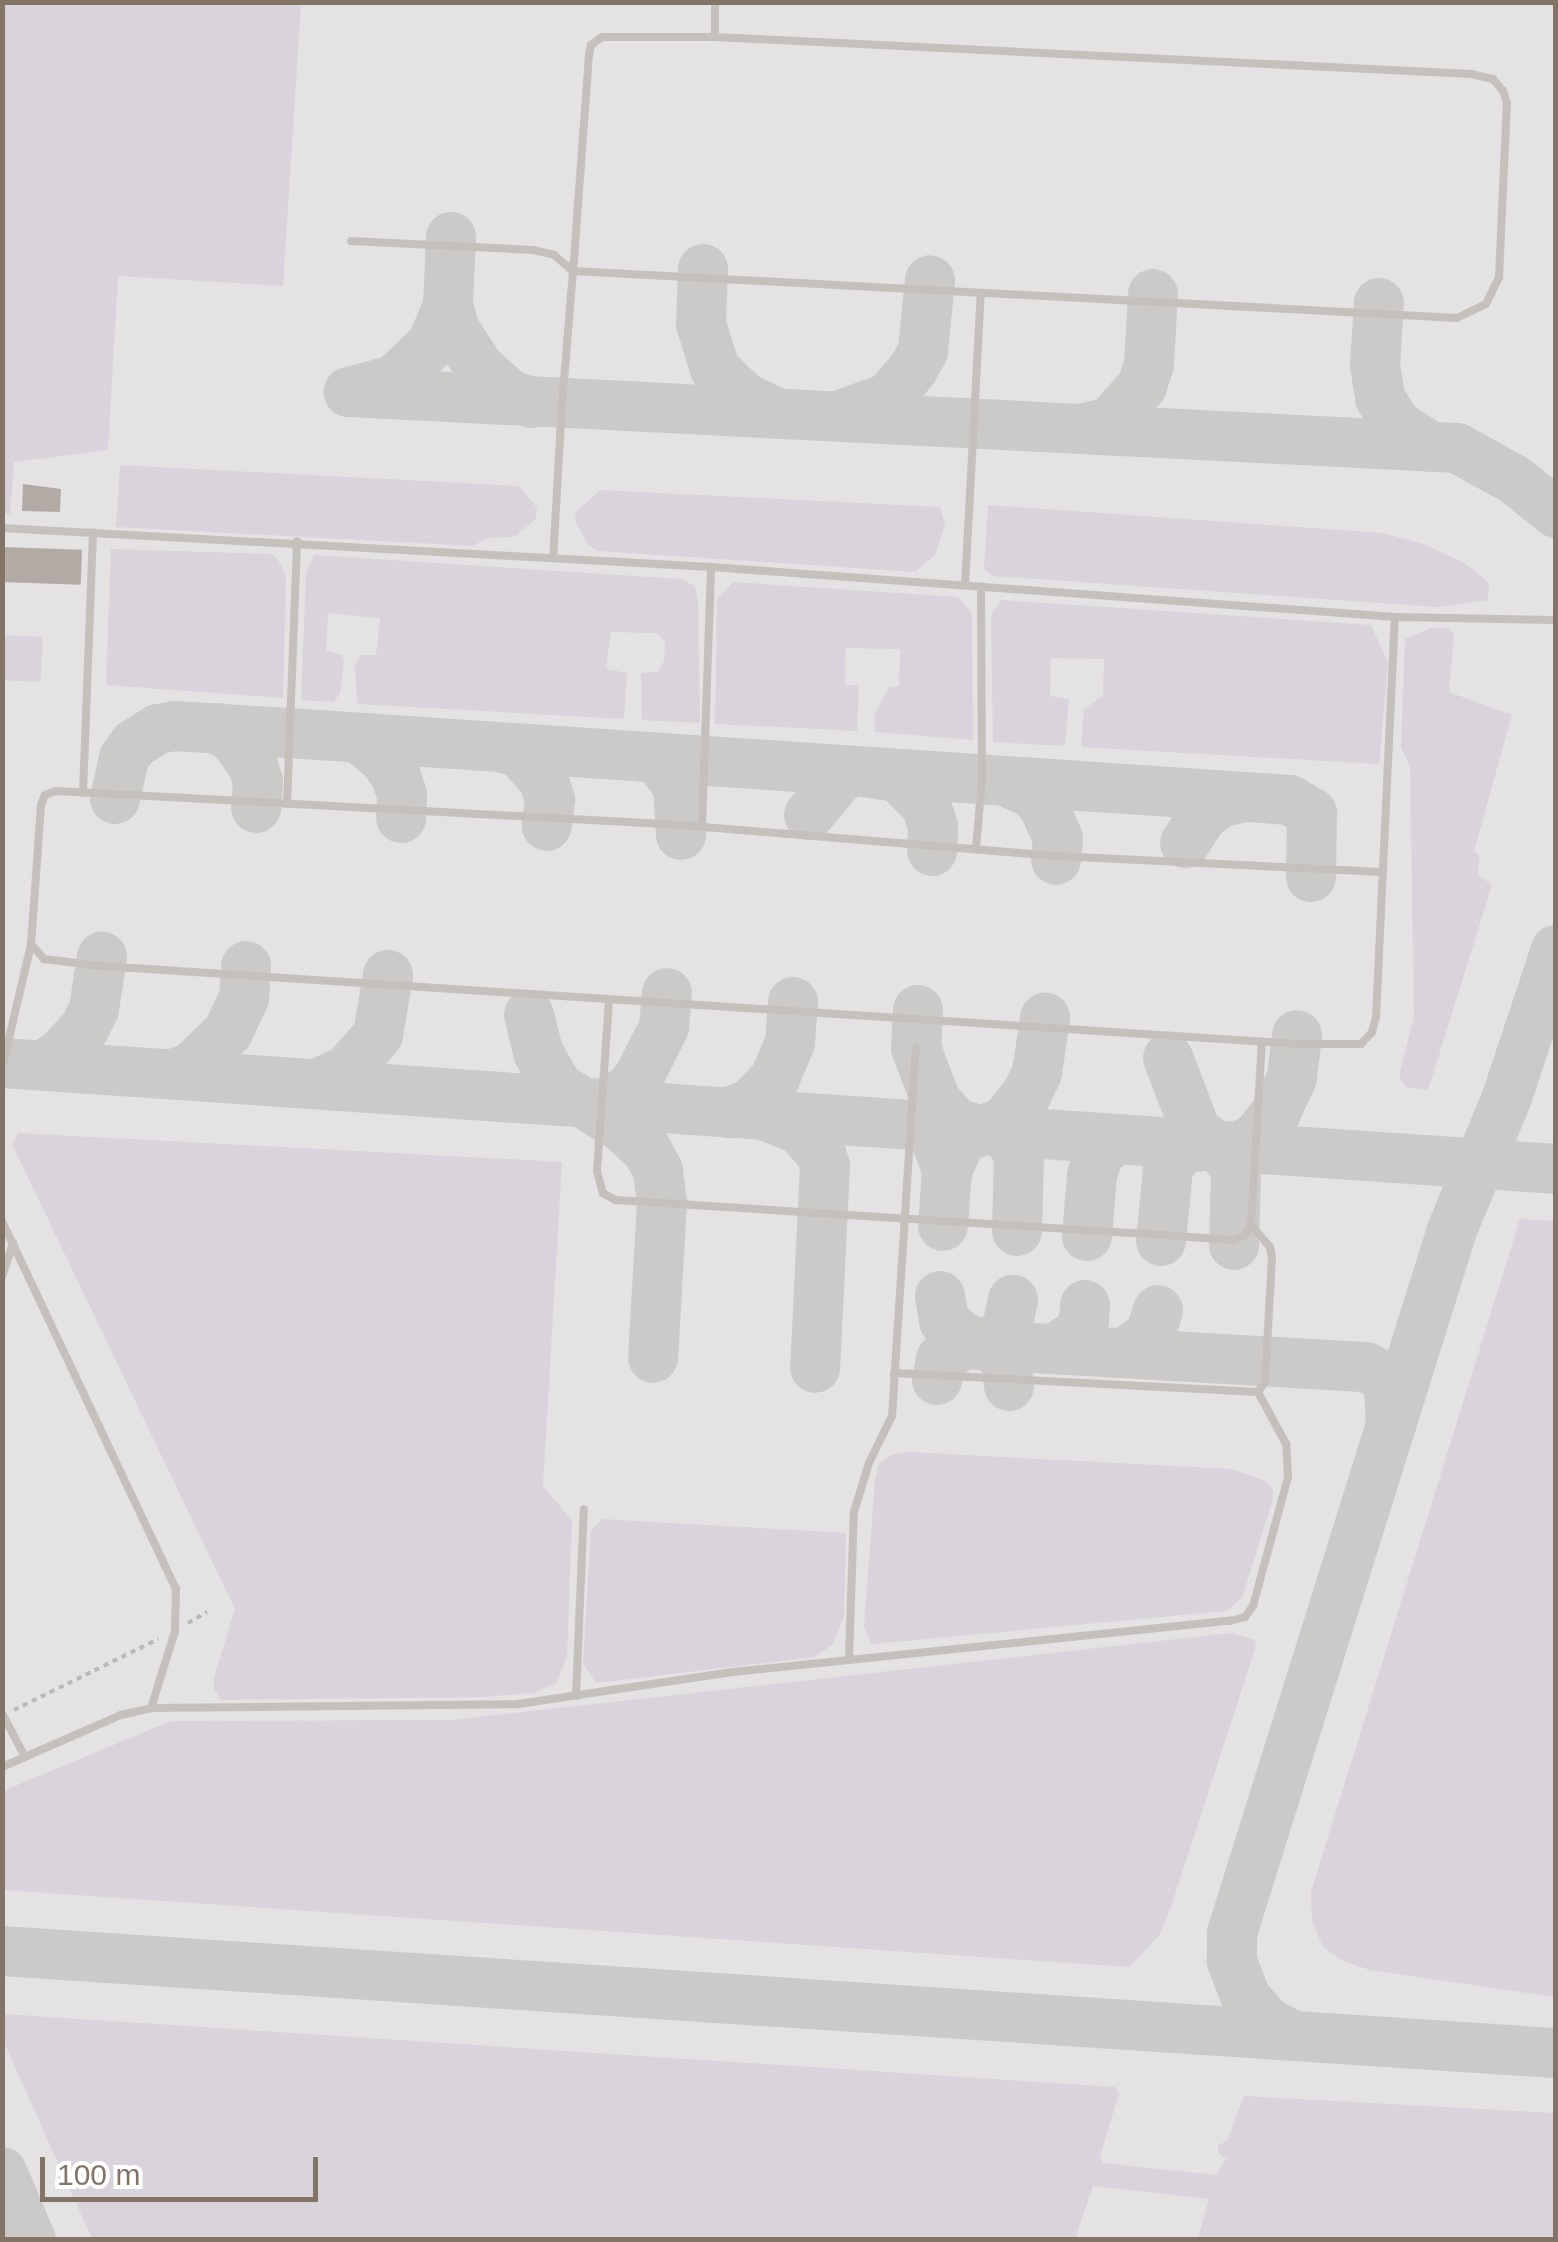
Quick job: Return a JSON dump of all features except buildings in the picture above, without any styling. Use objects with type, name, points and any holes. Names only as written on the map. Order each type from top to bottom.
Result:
[{"type":"lane","points":[[714,37],[715,2]]},
{"type":"lane","points":[[351,241],[533,250],[554,255],[573,271],[1457,318],[1486,304],[1499,278],[1507,103],[1503,91],[1493,80],[1472,74],[714,37],[602,37],[592,45],[573,271],[553,558]]},
{"type":"lane","points":[[965,584],[981,293]]},
{"type":"lane","points":[[2,528],[297,541],[711,567],[1395,617],[1556,620]]},
{"type":"lane","points":[[83,793],[93,532]]},
{"type":"lane","points":[[287,804],[297,541]]},
{"type":"lane","points":[[702,826],[711,567]]},
{"type":"lane","points":[[976,848],[982,780],[981,586]]},
{"type":"lane","points":[[32,944],[44,959],[56,963],[1262,1042],[1361,1044],[1372,1032],[1395,617]]},
{"type":"lane","points":[[2,1068],[32,944],[41,804],[46,795],[56,791],[702,826],[1166,863],[1382,872]]},
{"type":"lane","points":[[608,1000],[597,1171],[603,1193],[615,1200],[905,1219],[1234,1240],[1245,1236],[1251,1225],[1262,1042]]},
{"type":"lane","points":[[849,1660],[854,1512],[869,1463],[889,1429],[916,1048]]},
{"type":"lane","points":[[2,1220],[176,1589],[175,1631],[151,1708]]},
{"type":"lane","points":[[1251,1225],[1270,1247],[1272,1258],[1264,1382],[1258,1392]]},
{"type":"lane","points":[[2,1277],[13,1243]]},
{"type":"lane","points":[[894,1372],[1258,1392]]},
{"type":"lane","points":[[2,1766],[121,1715],[151,1708],[497,1705],[849,1660],[1245,1617],[1254,1606],[1288,1478],[1286,1444],[1258,1392]]},
{"type":"lane","points":[[576,1696],[584,1509]]},
{"type":"lane","points":[[4,1715],[25,1757]]},
{"type":"path","points":[[4,1715],[207,1612]]},
{"type":"shaded area","points":[[2,3],[301,3],[283,286],[118,276],[108,450],[14,462],[10,514],[2,512]]},
{"type":"shaded area","points":[[3,3],[1555,3],[1555,2240],[3,2240]]},
{"type":"shaded area","points":[[120,465],[519,486],[537,508],[536,519],[514,537],[487,538],[473,546],[116,527]]},
{"type":"shaded area","points":[[600,490],[940,507],[945,525],[935,555],[915,572],[598,551],[588,545],[575,521],[576,512]]},
{"type":"shaded area","points":[[988,505],[1383,533],[1424,544],[1464,563],[1489,583],[1488,600],[1437,607],[993,576],[984,569]]},
{"type":"shaded area","points":[[111,549],[270,554],[277,558],[286,575],[283,698],[106,685]]},
{"type":"shaded area","points":[[314,555],[681,579],[695,586],[698,601],[700,723],[642,720],[641,673],[657,672],[664,661],[665,641],[656,633],[611,632],[606,669],[627,673],[624,719],[357,704],[355,665],[361,655],[376,655],[380,618],[328,613],[326,651],[342,655],[344,661],[340,693],[334,702],[301,700],[306,573]]},
{"type":"shaded area","points":[[733,582],[958,597],[972,613],[973,740],[875,732],[875,714],[889,687],[899,686],[900,649],[845,648],[845,685],[859,685],[857,731],[715,724],[717,599]]},
{"type":"shaded area","points":[[1001,600],[1371,625],[1388,663],[1379,764],[1081,747],[1084,710],[1103,695],[1104,659],[1051,658],[1050,696],[1069,699],[1065,746],[993,742],[991,615]]},
{"type":"shaded area","points":[[1431,628],[1449,628],[1454,634],[1449,692],[1512,715],[1474,851],[1480,856],[1477,874],[1492,885],[1428,1090],[1406,1087],[1399,1076],[1414,1017],[1410,766],[1401,747],[1405,639]]},
{"type":"shaded area","points":[[3,635],[43,637],[41,682],[2,680]]},
{"type":"shaded area","points":[[18,1133],[562,1162],[543,1486],[572,1521],[567,1656],[557,1683],[533,1693],[483,1697],[221,1700],[214,1689],[214,1678],[235,1609],[12,1144]]},
{"type":"shaded area","points":[[1520,1219],[1556,1221],[1555,1997],[1370,1970],[1343,1961],[1323,1947],[1312,1921],[1311,1892]]},
{"type":"shaded area","points":[[908,1452],[1232,1469],[1265,1481],[1273,1489],[1272,1502],[1242,1598],[1226,1611],[872,1644],[864,1626],[875,1481],[879,1464],[891,1455]]},
{"type":"shaded area","points":[[602,1519],[846,1533],[844,1616],[832,1645],[814,1657],[596,1683],[583,1663],[591,1531]]},
{"type":"shaded area","points":[[1231,1633],[1256,1640],[1255,1649],[1169,1913],[1158,1937],[1129,1967],[3,1890],[3,1791],[171,1721],[450,1720]]},
{"type":"shaded area","points":[[3,2014],[1115,2087],[1119,2093],[1100,2157],[1103,2163],[1216,2175],[1226,2159],[1218,2152],[1218,2145],[1227,2141],[1244,2096],[1555,2113],[1555,2239],[1198,2239],[1209,2199],[1093,2186],[1075,2239],[92,2239],[3,2040]]},
{"type":"taxiway","points":[[451,237],[448,306],[432,344],[394,380],[349,392],[1457,448],[1515,480],[1556,513]]},
{"type":"taxiway","points":[[703,269],[701,324],[715,369],[745,398],[777,413]]},
{"type":"taxiway","points":[[840,415],[888,398],[913,369],[923,351],[930,280]]},
{"type":"taxiway","points":[[1080,429],[1110,422],[1142,386],[1149,365],[1153,294]]},
{"type":"taxiway","points":[[1379,303],[1375,365],[1380,398],[1397,425],[1431,447]]},
{"type":"taxiway","points":[[448,306],[455,330],[479,367],[509,394],[532,403]]},
{"type":"taxiway","points":[[115,799],[124,758],[134,744],[158,729],[175,726],[289,733],[1290,800],[1312,813],[1311,877]]},
{"type":"taxiway","points":[[218,728],[235,740],[253,766],[258,781],[256,808]]},
{"type":"taxiway","points":[[359,738],[385,760],[396,777],[402,794],[401,818]]},
{"type":"taxiway","points":[[504,748],[520,753],[544,781],[550,800],[547,826]]},
{"type":"taxiway","points":[[644,757],[658,759],[678,787],[681,835]]},
{"type":"taxiway","points":[[809,815],[841,777],[857,771],[898,777],[926,805],[933,827],[932,851]]},
{"type":"taxiway","points":[[1005,781],[1032,793],[1044,807],[1058,838],[1056,860]]},
{"type":"taxiway","points":[[1185,843],[1203,815],[1220,803],[1243,797]]},
{"type":"taxiway","points":[[1294,2036],[1267,2022],[1246,1998],[1232,1961],[1232,1933],[1452,1230],[1507,1097],[1556,950]]},
{"type":"taxiway","points":[[43,1065],[61,1054],[85,1027],[94,1009],[102,957]]},
{"type":"taxiway","points":[[173,1074],[192,1067],[228,1032],[244,998],[246,966]]},
{"type":"taxiway","points":[[317,1084],[347,1070],[378,1035],[388,975]]},
{"type":"taxiway","points":[[604,1104],[630,1089],[641,1073],[664,1027],[667,993]]},
{"type":"taxiway","points":[[728,1113],[751,1103],[775,1078],[790,1042],[793,1002]]},
{"type":"taxiway","points":[[918,1010],[916,1048],[936,1101],[956,1123],[978,1130]]},
{"type":"taxiway","points":[[529,1015],[538,1052],[558,1087],[623,1128],[647,1150],[658,1171],[662,1203],[653,1358]]},
{"type":"taxiway","points":[[947,1171],[961,1139],[1004,1122],[1027,1094],[1037,1073],[1045,1018]]},
{"type":"taxiway","points":[[1235,1148],[1256,1138],[1276,1112],[1292,1077],[1297,1035]]},
{"type":"taxiway","points":[[1168,1058],[1196,1131],[1225,1153],[1236,1171],[1234,1245]]},
{"type":"taxiway","points":[[2,1063],[1556,1169]]},
{"type":"taxiway","points":[[766,1116],[800,1130],[821,1153],[825,1166],[815,1368]]},
{"type":"taxiway","points":[[997,1131],[1009,1138],[1019,1156],[1017,1231]]},
{"type":"taxiway","points":[[936,1140],[947,1171],[943,1226]]},
{"type":"taxiway","points":[[1087,1236],[1092,1175],[1099,1154],[1115,1140],[1129,1140]]},
{"type":"taxiway","points":[[1161,1241],[1168,1168],[1181,1149],[1202,1146]]},
{"type":"taxiway","points":[[940,1296],[944,1321],[963,1337],[980,1344]]},
{"type":"taxiway","points":[[1009,1386],[1006,1360],[989,1345],[1007,1328],[1013,1300]]},
{"type":"taxiway","points":[[1056,1348],[1077,1334],[1084,1321],[1085,1305]]},
{"type":"taxiway","points":[[1125,1352],[1150,1335],[1158,1310]]},
{"type":"taxiway","points":[[937,1380],[941,1359],[964,1344],[1366,1367],[1383,1377],[1389,1388],[1391,1425]]},
{"type":"taxiway","points":[[2,1951],[1556,2053]]},
{"type":"taxiway","points":[[2,2172],[31,2240]]}]
